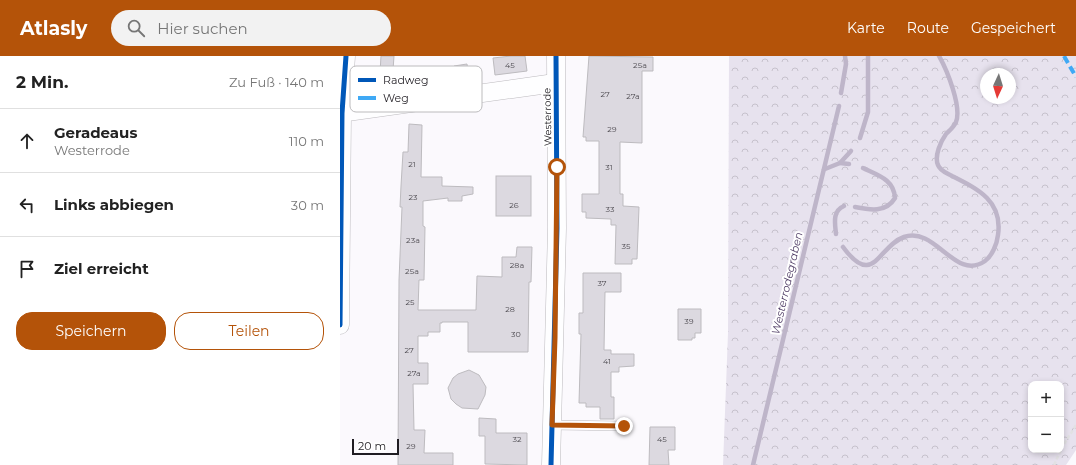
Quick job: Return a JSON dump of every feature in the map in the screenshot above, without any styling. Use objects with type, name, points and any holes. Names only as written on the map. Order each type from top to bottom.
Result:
[{"type":"street","points":[[340,325],[341,113],[346,56]]},
{"type":"street","name":"Westerrode","points":[[551,465],[557,228],[556,56]]},
{"type":"street","points":[[482,93],[555,83]]},
{"type":"lane","points":[[552,425],[624,426]]},
{"type":"path","points":[[1064,444],[1076,425]]},
{"type":"path","points":[[1054,465],[1059,453]]},
{"type":"green space","points":[[729,56],[1076,56],[1076,450],[1066,465],[723,465],[728,333]]},
{"type":"building","points":[[381,56],[394,56],[393,66],[380,66]]},
{"type":"building","points":[[525,56],[527,71],[495,75],[493,58]]},
{"type":"building","points":[[589,56],[653,57],[653,71],[642,71],[642,143],[620,142],[620,194],[623,194],[623,206],[639,207],[637,259],[632,259],[632,264],[615,264],[616,225],[611,225],[611,219],[586,218],[586,212],[582,212],[582,194],[599,194],[599,141],[586,141],[586,137],[583,137]]},
{"type":"building","points":[[467,64],[467,66],[454,66]]},
{"type":"building","points":[[409,124],[422,125],[421,177],[442,177],[442,186],[473,187],[473,194],[462,196],[462,201],[448,201],[448,198],[423,201],[423,226],[425,227],[424,280],[419,280],[418,310],[476,310],[477,276],[502,277],[502,257],[516,257],[517,247],[532,247],[531,282],[529,282],[528,352],[468,352],[468,322],[442,322],[440,323],[440,332],[428,332],[428,336],[418,336],[418,363],[428,363],[428,384],[413,384],[414,430],[425,430],[424,453],[453,453],[453,465],[398,465],[399,280],[402,207],[400,207],[403,152],[408,152]]},
{"type":"building","points":[[496,176],[531,176],[531,216],[496,216]]},
{"type":"building","points":[[583,273],[621,273],[621,292],[605,292],[604,350],[611,350],[611,354],[634,354],[634,366],[619,367],[619,372],[611,372],[611,397],[614,397],[614,419],[600,419],[600,407],[586,407],[586,403],[579,403],[581,334],[579,334],[579,313],[583,313]]},
{"type":"building","points":[[678,309],[701,309],[701,333],[695,333],[695,338],[692,338],[692,340],[678,340]]},
{"type":"building","points":[[469,370],[479,375],[486,387],[485,395],[478,409],[462,408],[456,404],[451,399],[448,388],[453,378],[458,374]]},
{"type":"building","points":[[479,418],[496,419],[496,433],[527,433],[527,465],[485,464],[485,436],[479,436]]},
{"type":"building","points":[[650,427],[675,427],[675,450],[668,450],[669,465],[649,465]]},
{"type":"waterway","name":"Westerrodegraben","points":[[841,93],[846,64],[845,56]]},
{"type":"waterway","points":[[860,138],[868,112],[868,56]]},
{"type":"waterway","points":[[843,247],[853,259],[862,264],[869,265],[895,242],[904,237],[915,236],[926,239],[964,265],[974,266],[985,261],[994,250],[998,235],[999,223],[997,213],[992,205],[979,191],[944,172],[938,165],[937,153],[940,145],[946,134],[955,124],[957,115],[957,107],[953,89],[939,56]]},
{"type":"waterway","name":"Westerrodegraben","points":[[753,465],[839,106]]},
{"type":"waterway","points":[[825,169],[840,163],[851,151]]},
{"type":"waterway","points":[[840,163],[849,164]]},
{"type":"waterway","points":[[855,207],[866,209],[882,208],[891,203],[895,198],[892,186],[884,178],[863,168]]},
{"type":"waterway","points":[[836,234],[836,214],[840,208],[844,206]]},
{"type":"marked path","points":[[1064,56],[1076,77]]},
{"type":"cycle path","points":[[340,325],[342,113],[346,56]]},
{"type":"cycle path","points":[[551,465],[557,228],[556,56]]},
{"type":"route","points":[[557,167],[555,338],[552,425],[624,426]]}]
